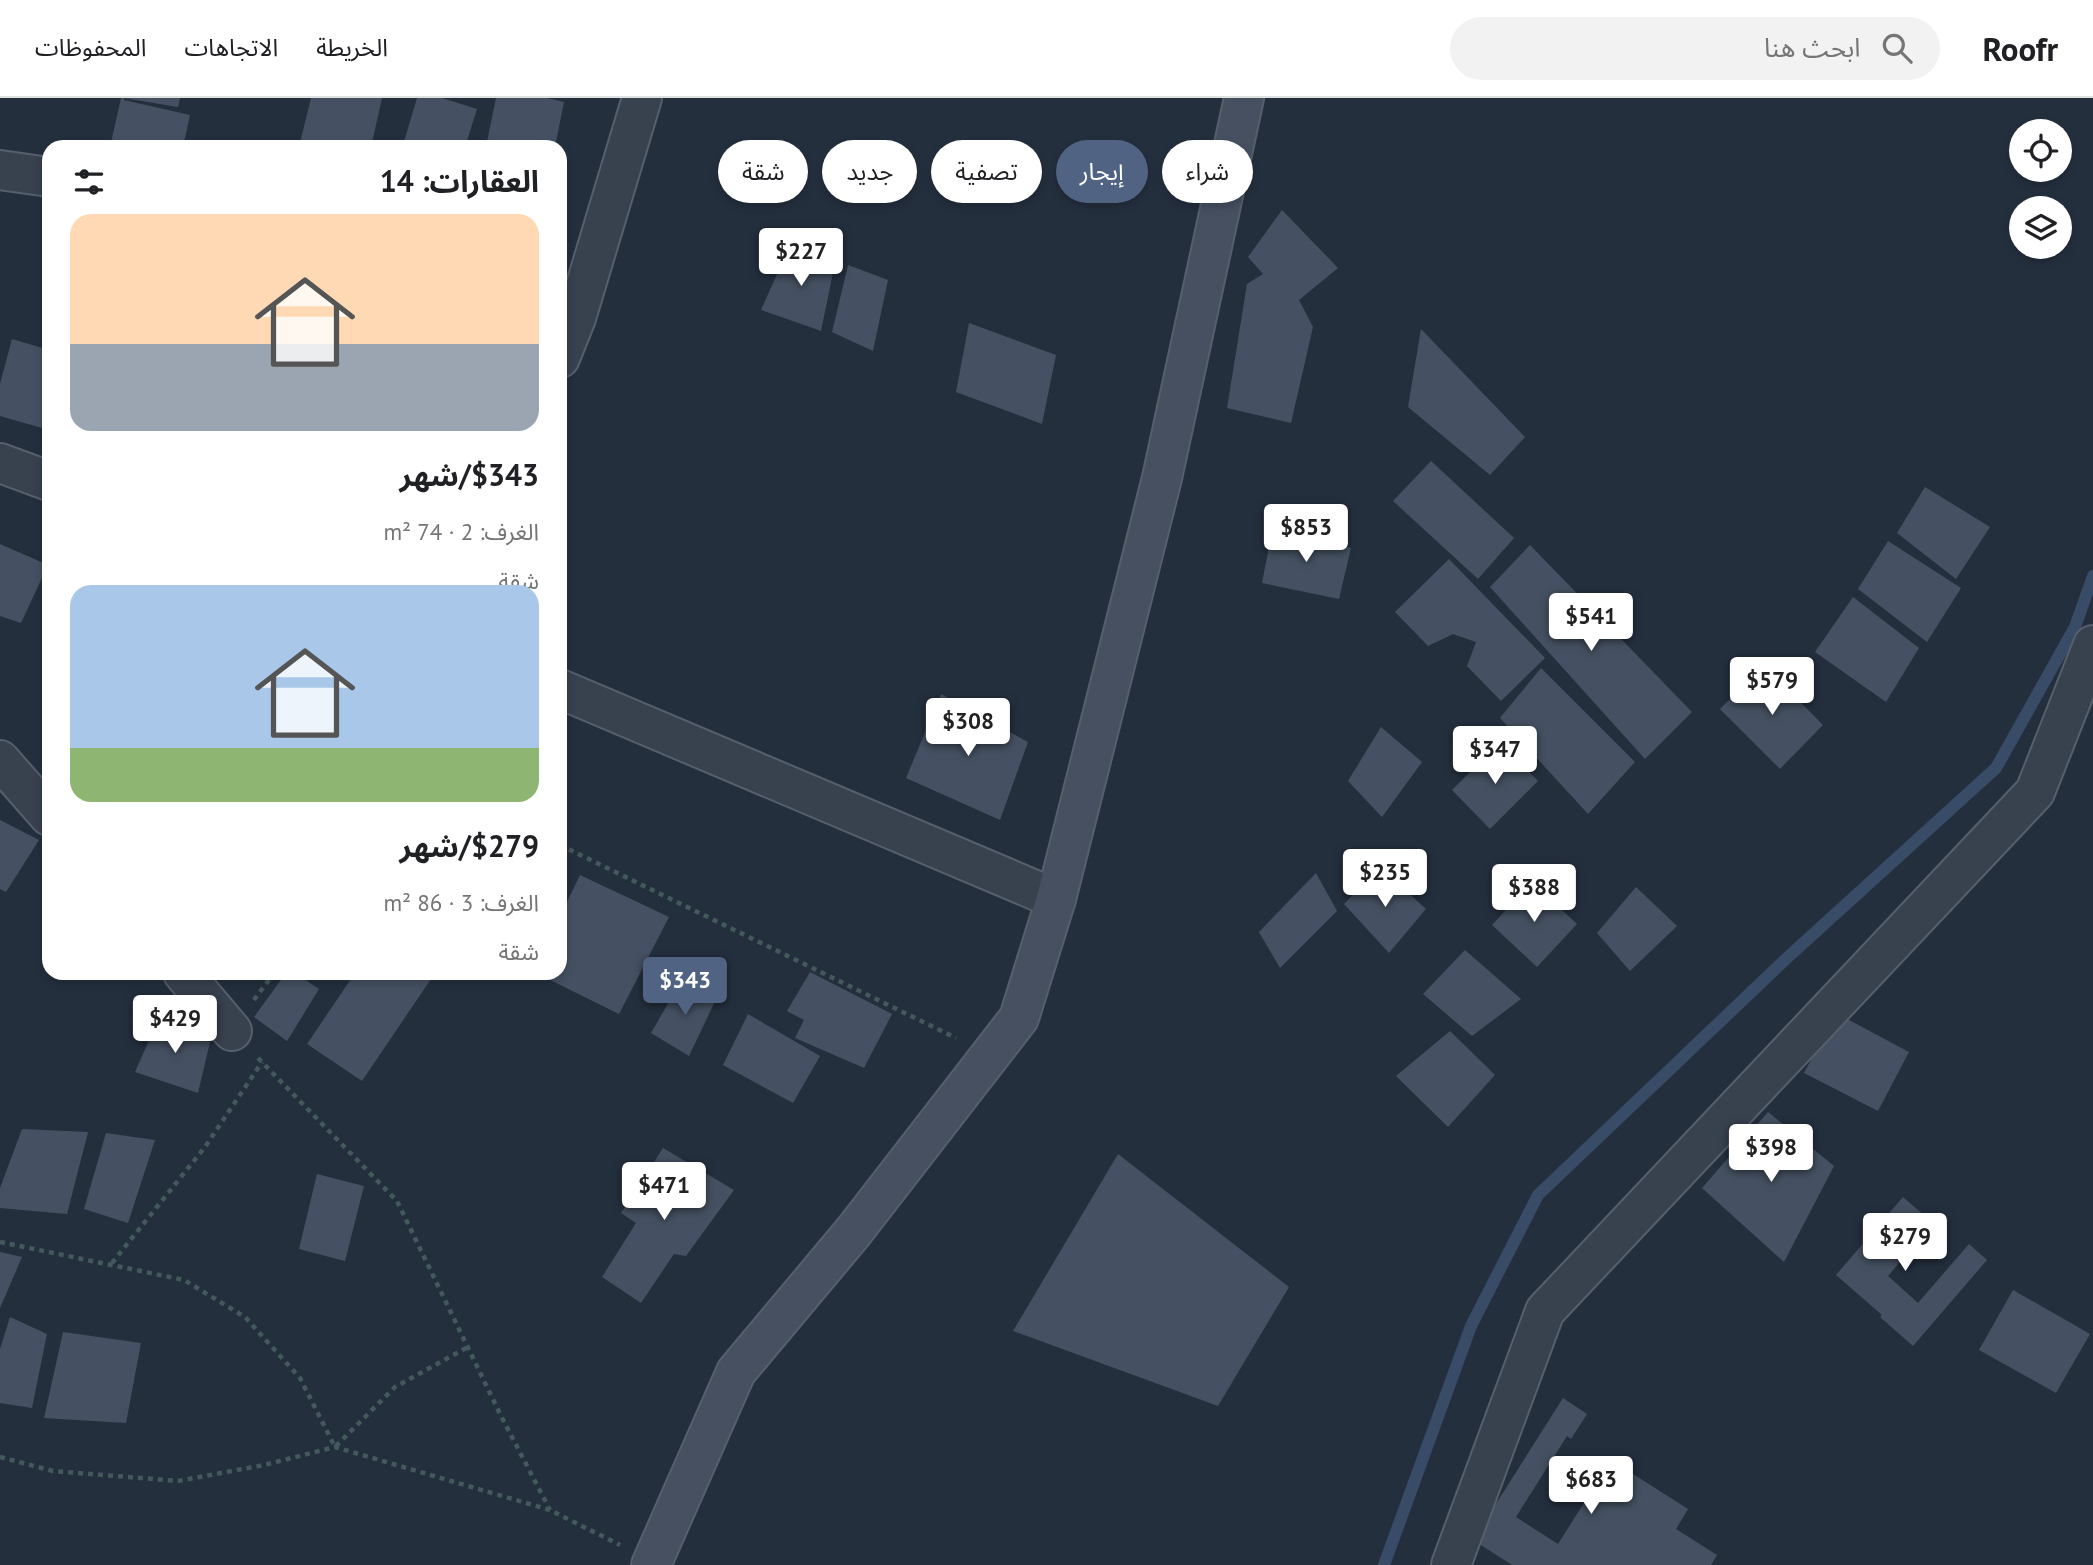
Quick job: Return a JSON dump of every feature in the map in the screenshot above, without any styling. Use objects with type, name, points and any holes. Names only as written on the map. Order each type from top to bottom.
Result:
[{"type":"street","points":[[567,340],[642,98]]},
{"type":"street","points":[[651,1563],[736,1372],[854,1231],[1019,1018],[1056,899],[1161,478],[1244,98]]},
{"type":"street","points":[[0,170],[42,176]]},
{"type":"street","points":[[0,463],[42,478]]},
{"type":"street","points":[[1451,1565],[1545,1311],[2035,792],[2093,645]]},
{"type":"street","points":[[567,693],[1056,899]]},
{"type":"street","points":[[0,760],[42,808]]},
{"type":"street","points":[[189,980],[232,1031]]},
{"type":"path","points":[[567,848],[990,1055]]},
{"type":"path","points":[[232,1031],[397,1201],[550,1510]]},
{"type":"path","points":[[112,1263],[205,1147],[262,1062]]},
{"type":"path","points":[[0,1242],[184,1280],[244,1317],[300,1378],[335,1447]]},
{"type":"path","points":[[335,1447],[395,1387],[468,1347]]},
{"type":"path","points":[[0,1457],[53,1471],[177,1481],[264,1465],[335,1447],[550,1510],[651,1563]]},
{"type":"building","points":[[121,98],[190,115],[185,140],[112,140]]},
{"type":"building","points":[[124,98],[180,98],[178,107]]},
{"type":"building","points":[[311,98],[382,98],[373,140],[301,140]]},
{"type":"building","points":[[417,98],[442,98],[477,109],[467,140],[404,140]]},
{"type":"building","points":[[496,98],[547,98],[564,102],[556,140],[487,140]]},
{"type":"building","points":[[1282,210],[1338,268],[1299,300],[1313,327],[1291,423],[1227,408],[1247,284],[1263,274],[1248,257]]},
{"type":"building","points":[[791,243],[835,263],[821,331],[761,310]]},
{"type":"building","points":[[848,265],[888,280],[873,351],[832,332]]},
{"type":"building","points":[[969,323],[1056,355],[1042,424],[956,392]]},
{"type":"building","points":[[1421,329],[1525,437],[1490,475],[1408,407]]},
{"type":"building","points":[[12,339],[42,348],[42,428],[0,416],[0,384]]},
{"type":"building","points":[[1431,461],[1514,538],[1478,579],[1393,501]]},
{"type":"building","points":[[1925,487],[1990,527],[1956,579],[1897,533]]},
{"type":"building","points":[[1273,526],[1351,548],[1339,599],[1262,583]]},
{"type":"building","points":[[1888,541],[1961,588],[1927,642],[1858,589]]},
{"type":"building","points":[[0,544],[42,562],[42,578],[21,623],[0,616]]},
{"type":"building","points":[[1530,545],[1692,712],[1645,759],[1490,587]]},
{"type":"building","points":[[1449,559],[1545,658],[1501,701],[1467,666],[1476,642],[1453,634],[1428,646],[1395,612]]},
{"type":"building","points":[[1853,597],[1919,648],[1886,702],[1815,652]]},
{"type":"building","points":[[1764,665],[1823,725],[1780,769],[1720,709]]},
{"type":"building","points":[[1541,668],[1635,762],[1588,814],[1500,718]]},
{"type":"building","points":[[941,694],[1028,742],[1000,820],[906,778]]},
{"type":"building","points":[[1381,727],[1422,762],[1382,817],[1348,781]]},
{"type":"building","points":[[1500,742],[1538,781],[1490,829],[1452,790]]},
{"type":"building","points":[[0,820],[39,840],[6,892],[0,889]]},
{"type":"building","points":[[1380,867],[1426,909],[1389,953],[1344,904]]},
{"type":"building","points":[[1316,873],[1337,911],[1280,968],[1259,932]]},
{"type":"building","points":[[580,875],[669,917],[619,1014],[550,980],[567,980],[567,902]]},
{"type":"building","points":[[1532,882],[1577,924],[1537,967],[1492,925]]},
{"type":"building","points":[[1636,887],[1677,926],[1630,971],[1597,933]]},
{"type":"building","points":[[1465,950],[1521,999],[1472,1036],[1423,994]]},
{"type":"building","points":[[810,972],[892,1014],[864,1068],[795,1038],[804,1020],[787,1011]]},
{"type":"building","points":[[281,980],[306,980],[319,989],[287,1041],[254,1017]]},
{"type":"building","points":[[350,980],[430,980],[362,1081],[307,1044]]},
{"type":"building","points":[[681,981],[718,995],[689,1056],[651,1033]]},
{"type":"building","points":[[162,1011],[210,1042],[198,1093],[135,1072]]},
{"type":"building","points":[[1836,1013],[1909,1052],[1878,1111],[1804,1073]]},
{"type":"building","points":[[748,1014],[820,1056],[793,1103],[723,1065]]},
{"type":"building","points":[[1450,1031],[1495,1075],[1448,1127],[1396,1076]]},
{"type":"building","points":[[1768,1112],[1834,1166],[1784,1262],[1702,1188]]},
{"type":"building","points":[[22,1129],[88,1132],[67,1214],[0,1208],[0,1188]]},
{"type":"building","points":[[106,1133],[155,1140],[128,1223],[84,1209]]},
{"type":"building","points":[[663,1148],[734,1190],[686,1256],[674,1254],[641,1303],[602,1277],[636,1223],[621,1213]]},
{"type":"building","points":[[1118,1154],[1289,1287],[1218,1406],[1013,1331]]},
{"type":"building","points":[[317,1174],[364,1186],[345,1261],[299,1249]]},
{"type":"building","points":[[1903,1197],[1933,1223],[1888,1276],[1918,1303],[1969,1244],[1987,1260],[1913,1346],[1836,1275]]},
{"type":"building","points":[[0,1252],[22,1257],[0,1308]]},
{"type":"building","points":[[2013,1290],[2090,1334],[2056,1393],[1979,1350]]},
{"type":"building","points":[[10,1317],[47,1334],[32,1408],[0,1403],[0,1349]]},
{"type":"building","points":[[63,1332],[141,1343],[126,1423],[44,1418]]},
{"type":"building","points":[[1563,1398],[1587,1414],[1571,1439],[1567,1436],[1516,1517],[1558,1544],[1611,1460],[1688,1509],[1676,1529],[1717,1555],[1711,1565],[1512,1565],[1473,1540]]},
{"type":"waterway","points":[[1384,1565],[1471,1326],[1538,1195],[1788,957],[1996,768],[2075,627],[2093,576]]}]
